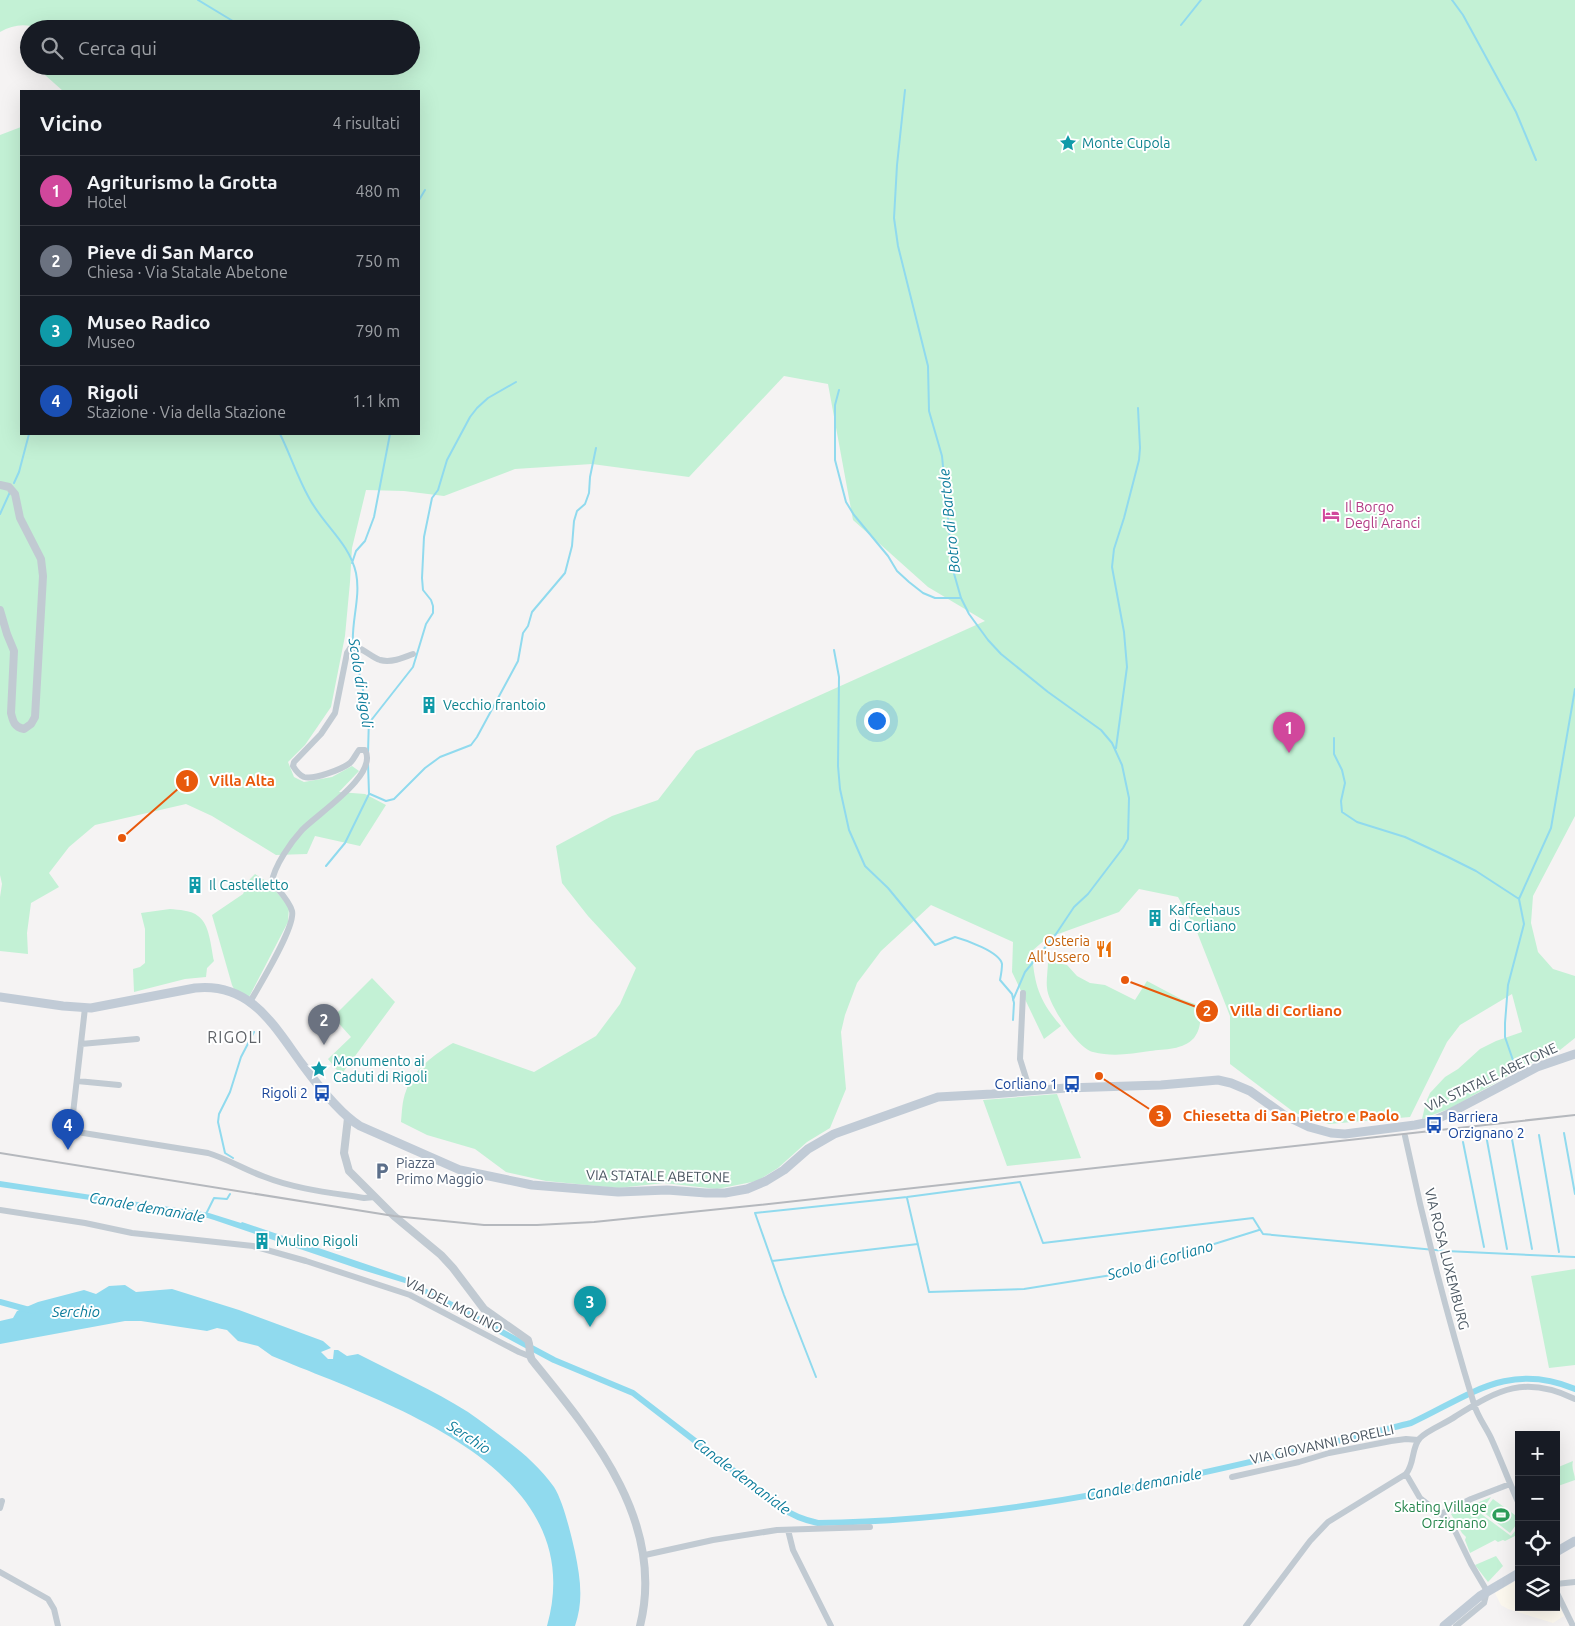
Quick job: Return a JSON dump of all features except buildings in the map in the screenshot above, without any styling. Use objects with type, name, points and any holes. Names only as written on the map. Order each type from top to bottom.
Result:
[{"type":"main road","name":"VIA STATALE ABETONE","points":[[0,997],[85,1008],[106,1006],[204,987],[230,992],[250,1002],[269,1018],[307,1072],[348,1118],[376,1134],[451,1167],[524,1184],[618,1192],[667,1190],[717,1193],[738,1191],[755,1186],[784,1170],[808,1149],[834,1134],[938,1096],[1066,1088],[1161,1085],[1218,1080],[1250,1090],[1284,1115],[1309,1127],[1331,1133],[1345,1134],[1430,1122],[1537,1067],[1575,1054]]},
{"type":"main road","points":[[1560,1550],[1575,1541]]},
{"type":"main road","points":[[1444,1626],[1466,1606],[1487,1591],[1515,1575]]},
{"type":"street","points":[[0,485],[9,487],[15,494],[20,518],[41,559],[43,576],[35,717],[31,724],[24,729],[18,728],[14,723],[12,713],[14,651],[0,610]]},
{"type":"street","points":[[250,1002],[277,952],[293,916],[292,909],[272,882],[272,876],[283,855],[303,828],[339,799],[355,782],[367,761],[365,750],[360,750],[350,762],[337,770],[305,778],[296,772],[293,766],[294,762],[321,734],[335,713],[348,653],[351,647],[356,646],[381,661],[395,660],[413,654]]},
{"type":"street","points":[[1023,993],[1020,1059],[1030,1091]]},
{"type":"street","points":[[85,1008],[71,1131],[208,1153],[222,1157],[265,1178],[286,1184],[364,1198],[375,1197]]},
{"type":"street","points":[[81,1044],[137,1039]]},
{"type":"street","points":[[77,1081],[118,1085]]},
{"type":"street","points":[[348,1118],[344,1146],[345,1162],[349,1171],[394,1216],[441,1255],[484,1309],[524,1336],[530,1344],[529,1354],[589,1435],[613,1472],[627,1498],[645,1555],[646,1588],[640,1626]]},
{"type":"street","name":"VIA ROSA LUXEMBURG","points":[[1405,1136],[1431,1250],[1474,1404]]},
{"type":"street","name":"VIA DEL MOLINO","points":[[0,1210],[85,1222],[132,1233],[253,1246],[410,1295],[519,1352],[529,1354]]},
{"type":"street","points":[[1246,1626],[1310,1541],[1328,1522],[1406,1474],[1412,1464],[1418,1440],[1474,1404],[1492,1395],[1518,1387],[1549,1389],[1575,1399]]},
{"type":"street","points":[[1474,1404],[1491,1437],[1515,1495]]},
{"type":"street","name":"VIA GIOVANNI BORELLI","points":[[1232,1477],[1347,1450],[1406,1439],[1418,1440]]},
{"type":"street","points":[[1406,1474],[1420,1498],[1453,1527],[1487,1591],[1484,1603],[1456,1626]]},
{"type":"street","points":[[1440,1514],[1471,1499],[1510,1484]]},
{"type":"street","points":[[645,1555],[713,1540],[777,1530],[870,1527]]},
{"type":"street","points":[[788,1530],[793,1550],[831,1626]]},
{"type":"street","points":[[0,1572],[48,1599],[54,1609],[58,1626]]},
{"type":"street","points":[[1560,1584],[1575,1582]]},
{"type":"street","points":[[1560,1599],[1573,1626]]},
{"type":"shaded area","points":[[1515,1581],[1515,1611],[1560,1611],[1560,1608],[1564,1616],[1553,1623],[1508,1609],[1501,1605],[1495,1593]]},
{"type":"green space","points":[[0,0],[1575,0],[1575,816],[1533,896],[1531,923],[1538,952],[1553,969],[1575,976],[1575,1038],[1555,1054],[1529,1064],[1451,1108],[1422,1119],[1430,1093],[1445,1077],[1458,1069],[1480,1049],[1522,1032],[1512,994],[1460,1025],[1447,1042],[1410,1117],[1329,1124],[1295,1113],[1230,1064],[1230,1016],[1197,932],[1178,897],[1139,889],[1119,912],[1047,938],[1032,951],[1034,973],[1039,992],[1047,1008],[1061,1026],[1044,1039],[1012,972],[1013,942],[931,905],[881,951],[857,983],[841,1032],[846,1089],[830,1128],[807,1142],[778,1168],[757,1181],[717,1189],[664,1183],[618,1188],[546,1181],[506,1172],[475,1149],[427,1135],[401,1122],[402,1106],[409,1083],[419,1069],[432,1057],[453,1043],[534,1072],[596,1036],[620,1004],[636,968],[588,916],[562,883],[556,846],[612,816],[658,800],[696,751],[985,621],[928,587],[853,520],[828,384],[784,376],[689,477],[592,464],[515,469],[444,496],[404,491],[366,490],[352,548],[345,636],[331,707],[305,745],[288,762],[294,777],[304,782],[332,777],[352,766],[359,771],[339,792],[365,794],[386,805],[360,846],[315,836],[307,854],[276,855],[212,816],[186,804],[95,825],[69,847],[49,873],[59,887],[31,903],[27,933],[28,954],[0,951],[0,897],[2,884],[0,875],[0,135],[20,127],[20,435],[420,435],[420,90],[62,90],[45,75],[420,75],[420,20],[20,20],[20,26],[10,27],[0,32]]},
{"type":"green space","points":[[255,874],[269,883],[289,907],[288,922],[249,997],[234,989],[232,985],[212,915],[243,894],[250,879]]},
{"type":"green space","points":[[170,909],[192,913],[202,920],[209,937],[214,961],[207,968],[206,977],[185,979],[134,992],[133,969],[145,963],[145,929],[141,913]]},
{"type":"green space","points":[[1048,961],[1067,965],[1077,976],[1090,983],[1105,985],[1135,1000],[1147,981],[1181,999],[1198,1005],[1200,1022],[1198,1031],[1190,1042],[1174,1048],[1122,1055],[1093,1052],[1086,1049],[1064,1024],[1052,1004],[1047,988]]},
{"type":"green space","points":[[372,978],[395,1002],[341,1075],[328,1059],[351,1037],[333,1017]]},
{"type":"green space","points":[[1057,1094],[1081,1158],[1007,1166],[983,1100]]},
{"type":"green space","points":[[1575,1269],[1575,1365],[1549,1368],[1531,1276]]},
{"type":"green space","points":[[1573,1461],[1572,1466],[1575,1480],[1560,1485],[1560,1466]]},
{"type":"green space","points":[[1491,1497],[1480,1513],[1511,1536],[1515,1531],[1515,1536],[1505,1541],[1498,1542],[1495,1540],[1470,1553],[1465,1540],[1466,1537],[1451,1514]]},
{"type":"green space","name":"Skating Village Orzignano","points":[[1493,1499],[1515,1515],[1515,1526],[1510,1533],[1483,1512]]},
{"type":"green space","points":[[1496,1556],[1503,1566],[1488,1582],[1475,1565]]},
{"type":"water","points":[[0,1181],[209,1213],[242,1222],[404,1277],[453,1303],[450,1308],[408,1284],[201,1216],[0,1187]]},
{"type":"water","name":"Serchio","points":[[125,1285],[136,1292],[172,1289],[239,1310],[323,1341],[331,1348],[321,1352],[328,1359],[333,1359],[334,1350],[338,1350],[347,1356],[358,1354],[455,1404],[509,1442],[549,1480],[564,1509],[580,1580],[580,1607],[575,1626],[547,1626],[553,1570],[539,1523],[509,1483],[468,1449],[420,1420],[369,1396],[272,1356],[258,1346],[238,1341],[227,1330],[217,1328],[207,1331],[141,1321],[125,1321],[0,1344],[0,1321],[13,1318],[17,1311],[38,1302],[84,1290],[96,1294],[109,1286]]},
{"type":"waterway","points":[[198,0],[231,20]]},
{"type":"waterway","points":[[1181,25],[1201,0]]},
{"type":"waterway","points":[[1452,0],[1463,15],[1516,112],[1536,160]]},
{"type":"waterway","name":"Botro di Bartole","points":[[905,90],[897,165],[894,218],[898,246],[928,366],[929,411],[942,456],[953,570],[961,598],[969,614],[1001,654],[1048,692],[1101,730],[1112,743],[1122,765],[1129,798],[1128,839],[1123,848],[1088,894],[1074,907],[1056,934],[1025,972],[1013,1000]]},
{"type":"waterway","name":"Scolo di Rigoli","points":[[420,198],[425,190]]},
{"type":"waterway","points":[[369,723],[413,667],[426,624],[433,613],[431,600],[423,590],[424,537],[432,498],[438,490],[447,460],[470,417],[477,408],[488,398],[516,382]]},
{"type":"waterway","points":[[839,390],[835,405],[835,460],[846,502],[854,515],[888,556],[897,571],[909,582],[923,593],[935,598],[961,598]]},
{"type":"waterway","points":[[1116,748],[1127,667],[1124,632],[1112,567],[1114,549],[1139,460],[1138,408]]},
{"type":"waterway","points":[[14,483],[19,472],[29,435]]},
{"type":"waterway","points":[[280,435],[308,496],[348,552],[353,562],[357,582],[353,645]]},
{"type":"waterway","name":"Scolo di Rigoli","points":[[352,563],[356,551],[365,541],[374,517],[390,435]]},
{"type":"waterway","points":[[370,794],[386,801],[394,799],[425,768],[440,757],[471,745],[477,737],[518,661],[523,633],[528,626],[532,612],[565,573],[572,546],[574,521],[577,511],[585,504],[589,493],[596,448]]},
{"type":"waterway","points":[[0,514],[10,492]]},
{"type":"waterway","name":"Scolo di Rigoli","points":[[354,650],[369,717],[368,753]]},
{"type":"waterway","points":[[834,650],[839,677],[838,766],[840,789],[849,830],[865,866],[888,888],[935,945],[955,937],[982,947],[1000,960],[1002,964],[1000,980],[1012,994],[1014,1003],[1013,1020]]},
{"type":"waterway","points":[[1516,1069],[1505,1037],[1505,1023],[1508,985],[1524,924],[1519,899],[1551,828],[1575,689]]},
{"type":"waterway","points":[[1334,738],[1334,754],[1342,770],[1345,783],[1341,801],[1342,812],[1357,822],[1405,837],[1448,857],[1476,871],[1519,899]]},
{"type":"waterway","name":"Scolo di Rigoli","points":[[326,866],[345,843],[369,794],[368,763]]},
{"type":"waterway","name":"Scolo di Rigoli","points":[[233,1158],[225,1153],[218,1122],[219,1114],[230,1092],[241,1057],[254,1032]]},
{"type":"waterway","points":[[1564,1133],[1575,1194]]},
{"type":"waterway","points":[[1486,1135],[1507,1249]]},
{"type":"waterway","points":[[1539,1135],[1559,1252]]},
{"type":"waterway","points":[[1512,1139],[1532,1249]]},
{"type":"waterway","points":[[1463,1142],[1484,1247]]},
{"type":"waterway","points":[[816,1377],[755,1213],[907,1197],[1020,1182],[1043,1243],[1253,1218],[1263,1234],[1446,1251],[1575,1257]]},
{"type":"waterway","name":"Scolo di Rigoli","points":[[206,1214],[214,1198],[227,1199],[230,1194]]},
{"type":"waterway","name":"Scolo di Corliano","points":[[907,1198],[929,1292],[1024,1289],[1118,1274],[1259,1230]]},
{"type":"waterway","name":"Scolo di Corliano","points":[[772,1261],[918,1244]]},
{"type":"waterway","points":[[0,1302],[33,1311]]},
{"type":"waterway","name":"Canale demaniale","points":[[446,1302],[554,1360],[633,1393],[782,1508],[808,1521],[818,1523],[893,1520],[968,1513],[1043,1503],[1191,1475],[1411,1423],[1471,1393],[1509,1380],[1551,1381],[1575,1389]]},
{"type":"railway","points":[[0,1153],[394,1216],[484,1225],[537,1225],[594,1222],[759,1205],[1575,1115]]},
{"type":"place","name":"Monte Cupola","points":[[1068,143]]},
{"type":"place","name":"Il Borgo Degli Aranci","points":[[1331,515]]},
{"type":"place","name":"Vecchio frantoio","points":[[429,705]]},
{"type":"place","name":"Agriturismo la Grotta","points":[[1289,753]]},
{"type":"place","name":"Villa Alta","points":[[122,838]]},
{"type":"place","name":"Il Castelletto","points":[[195,885]]},
{"type":"place","name":"Kaffeehaus di Corliano","points":[[1155,918]]},
{"type":"place","name":"Osteria All’Ussero","points":[[1104,949]]},
{"type":"place","name":"Villa di Corliano","points":[[1125,980]]},
{"type":"place","name":"Pieve di San Marco","points":[[324,1045]]},
{"type":"place","name":"Monumento ai Caduti di Rigoli","points":[[319,1069]]},
{"type":"place","name":"Chiesetta di San Pietro e Paolo","points":[[1099,1076]]},
{"type":"place","name":"Corliano 1","points":[[1072,1084]]},
{"type":"place","name":"Rigoli 2","points":[[322,1093]]},
{"type":"place","name":"Barriera Orzignano 2","points":[[1434,1125]]},
{"type":"place","name":"Rigoli","points":[[68,1150]]},
{"type":"place","name":"Piazza Primo Maggio","points":[[382,1171]]},
{"type":"place","name":"Mulino Rigoli","points":[[262,1241]]},
{"type":"place","name":"Museo Radico","points":[[590,1327]]},
{"type":"place","name":"Skating Village Orzignano","points":[[1501,1515]]},
{"type":"district","name":"RIGOLI","points":[[235,1037]]}]
